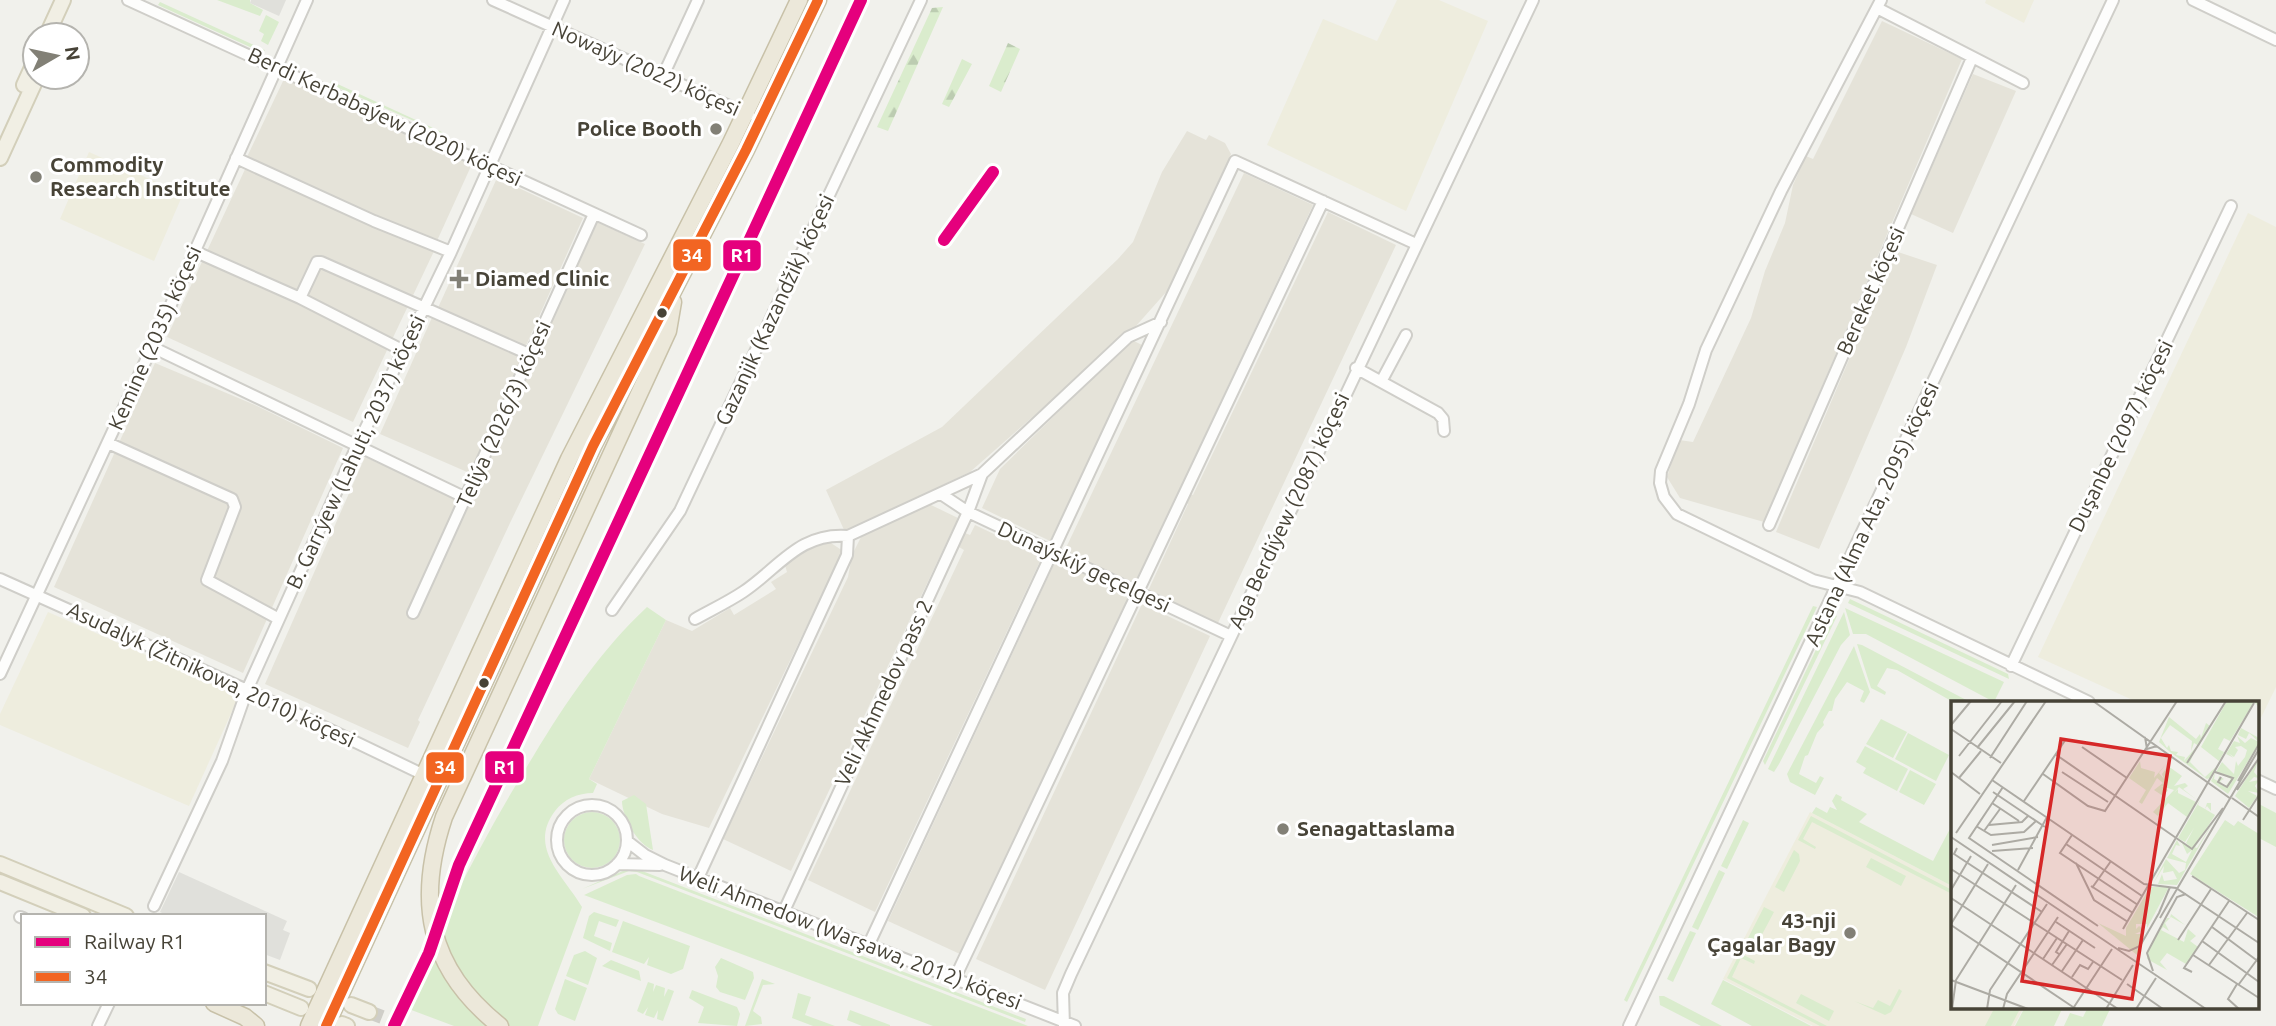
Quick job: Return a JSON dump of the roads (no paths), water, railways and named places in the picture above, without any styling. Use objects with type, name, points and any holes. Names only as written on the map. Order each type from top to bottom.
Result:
[{"type":"highway","points":[[338,1025],[593,446],[677,283],[753,116],[799,0]]},
{"type":"highway","points":[[309,1026],[422,774],[569,459],[817,0]]},
{"type":"highway","points":[[500,1026],[470,998],[444,957],[434,935],[428,876],[443,817],[536,623],[667,331],[677,283]]},
{"type":"highway","points":[[218,1005],[245,1017],[256,1026]]},
{"type":"main road","points":[[54,21],[64,0]]},
{"type":"main road","points":[[63,21],[73,0]]},
{"type":"main road","points":[[0,135],[21,91]]},
{"type":"main road","points":[[0,158],[31,91]]},
{"type":"main road","points":[[0,864],[121,914]]},
{"type":"main road","points":[[0,882],[78,914]]},
{"type":"main road","points":[[266,973],[309,989]]},
{"type":"main road","points":[[266,994],[301,1008]]},
{"type":"main road","points":[[351,1005],[369,1012]]},
{"type":"street","name":"Berdi Kerbabaýew (2020) köçesi","points":[[128,0],[641,235]]},
{"type":"street","name":"Kemine (2035) köçesi","points":[[0,674],[152,347],[307,0]]},
{"type":"street","name":"Nowaýy (2022) köçesi","points":[[493,0],[662,78],[753,116]]},
{"type":"street","name":"B. Garrýew (Lahuti, 2037) köçesi","points":[[154,906],[222,761],[247,690],[357,446],[451,252],[564,0]]},
{"type":"street","points":[[662,78],[698,0]]},
{"type":"street","name":"Gazanjik (Kazandžik) köçesi","points":[[612,610],[680,511],[921,0]]},
{"type":"street","name":"Aga Berdiýew (2087) köçesi","points":[[1067,1025],[1063,993],[1071,974],[1533,0]]},
{"type":"street","name":"Astana (Alma Ata, 2095) köçesi","points":[[1629,1026],[2113,0]]},
{"type":"street","points":[[2193,0],[2276,40]]},
{"type":"street","points":[[2023,83],[1972,58],[1879,4],[1781,191],[1706,350],[1689,404],[1661,471],[1660,483],[1664,496],[1677,514],[1813,580],[1860,592],[2087,701]]},
{"type":"street","name":"Bereket köçesi","points":[[1769,525],[1972,58]]},
{"type":"street","points":[[236,158],[374,221],[451,252]]},
{"type":"street","points":[[869,944],[1235,161],[1416,244]]},
{"type":"street","points":[[955,978],[1323,201]]},
{"type":"street","name":"Duşanbe (2097) köçesi","points":[[2011,666],[2231,206]]},
{"type":"street","name":"Teliýa (2026/3) köçesi","points":[[413,613],[594,214]]},
{"type":"street","points":[[194,251],[300,298],[404,351]]},
{"type":"street","points":[[300,298],[317,262],[321,262],[531,355]]},
{"type":"street","points":[[695,619],[743,592],[803,545],[824,536],[848,536],[982,474],[1128,337],[1161,322]]},
{"type":"street","points":[[1382,380],[1406,335]]},
{"type":"street","points":[[152,347],[466,498]]},
{"type":"street","points":[[1356,369],[1382,380],[1438,413],[1443,419],[1444,431]]},
{"type":"street","points":[[108,443],[232,499],[235,507],[207,580],[279,619]]},
{"type":"street","name":"Veli Akhmedov pass 2","points":[[784,911],[968,512],[982,474]]},
{"type":"street","name":"Dunaýskiý geçelgesi","points":[[941,494],[968,512],[1231,636]]},
{"type":"street","points":[[698,878],[847,555],[848,536]]},
{"type":"street","name":"Asudalyk (Žitnikowa, 2010) köçesi","points":[[0,579],[247,690],[422,774]]},
{"type":"street","points":[[2258,780],[2276,789]]},
{"type":"street","name":"Weli Ahmedow (Warşawa, 2012) köçesi","points":[[665,865],[617,864],[595,874],[576,870],[560,851],[561,826],[578,808],[603,806],[619,817],[627,841],[645,855],[665,865],[955,978],[1067,1025]]},
{"type":"street","points":[[617,864],[627,841]]},
{"type":"street","points":[[98,1026],[108,1005]]},
{"type":"tunnel","points":[[369,1012],[405,1026]]},
{"type":"rail line","name":"R1","points":[[394,1026],[429,953],[459,865],[861,0]]},
{"type":"rail line","name":"R1","points":[[944,240],[993,172]]},
{"type":"place","name":"Police Booth","points":[[716,129]]},
{"type":"place","name":"Commodity Research Institute","points":[[36,177]]},
{"type":"place","name":"Diamed Clinic","points":[[459,279]]},
{"type":"place","name":"Senagattaslama","points":[[1283,829]]},
{"type":"place","name":"43-nji Çagalar Bagy","points":[[1850,933]]}]
